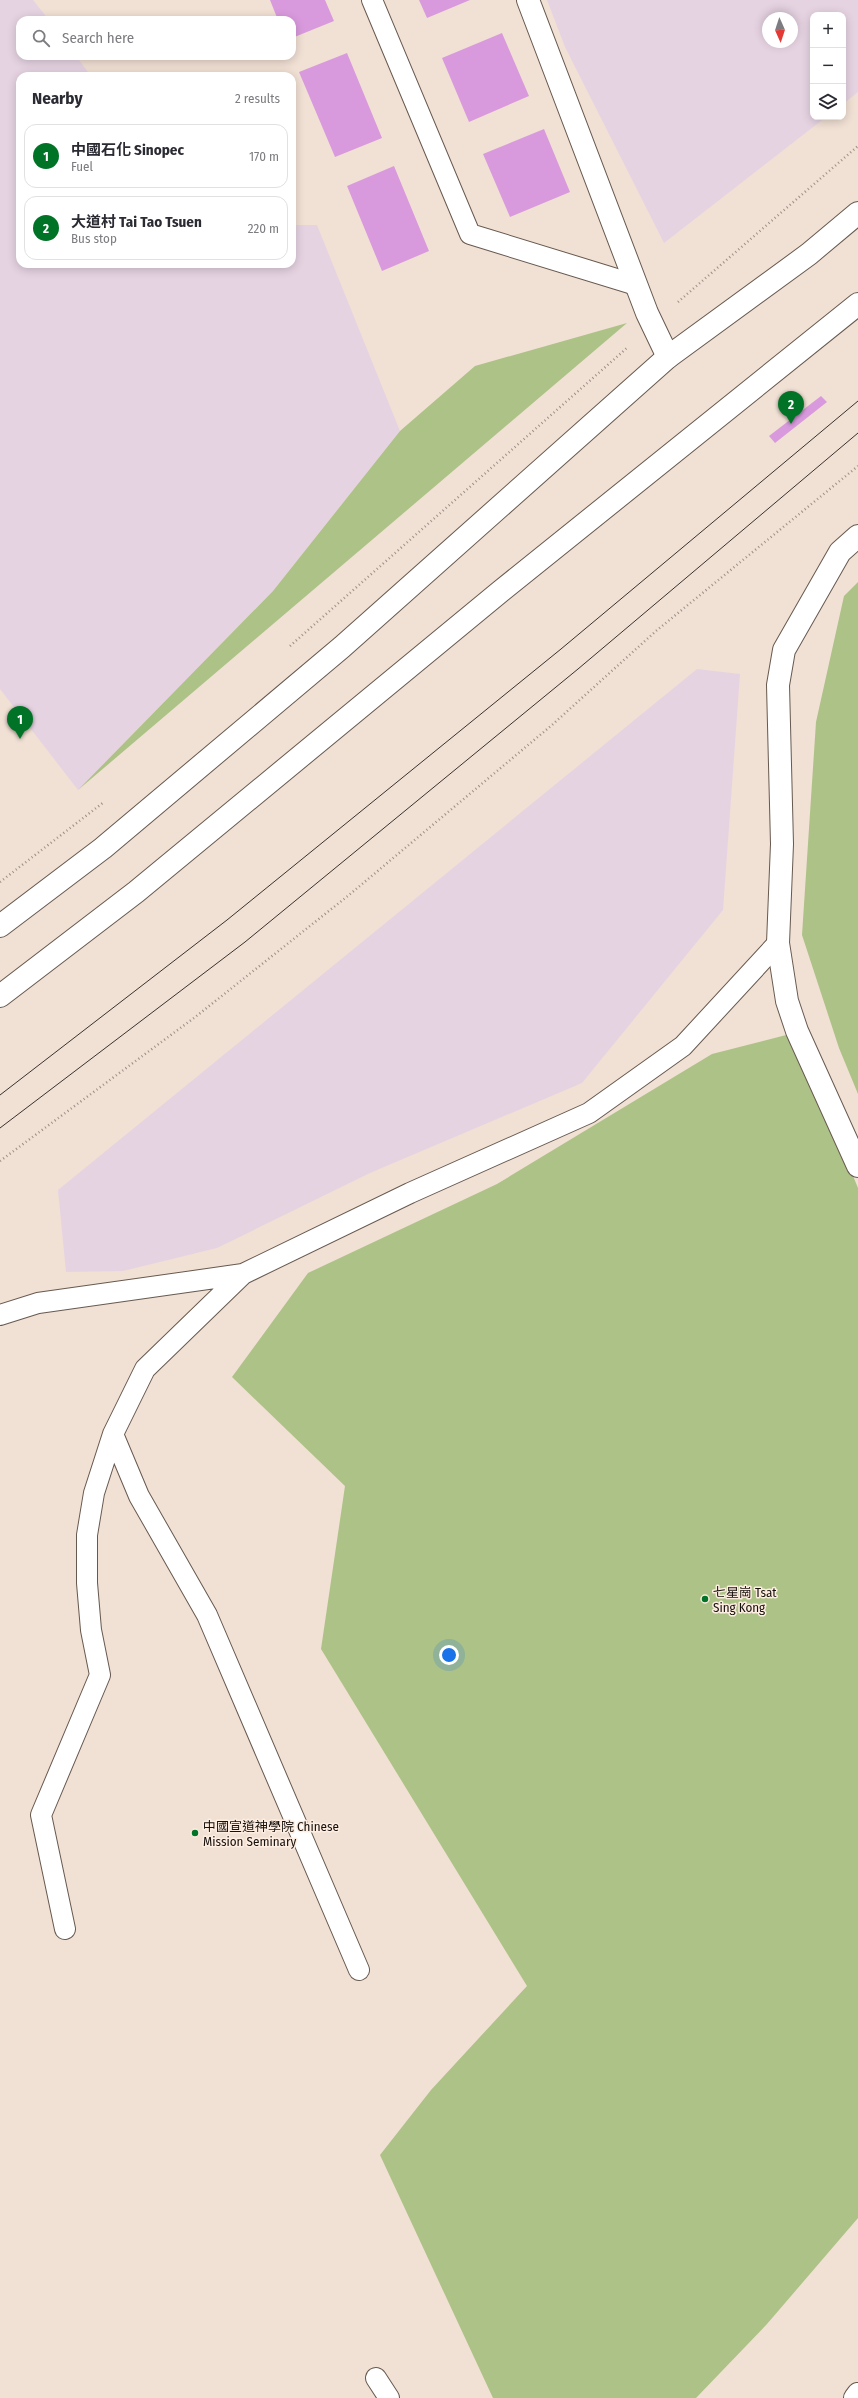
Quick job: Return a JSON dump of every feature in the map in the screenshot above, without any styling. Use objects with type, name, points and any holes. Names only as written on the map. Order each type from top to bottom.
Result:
[{"type":"main road","points":[[528,0],[636,285],[652,325],[668,357]]},
{"type":"main road","points":[[0,926],[114,838],[342,647],[668,357],[809,254],[858,213]]},
{"type":"main road","points":[[0,996],[136,892],[502,591],[858,304]]},
{"type":"main road","points":[[858,536],[840,552],[784,650],[778,684],[782,844],[778,943],[787,1001],[797,1031],[858,1166]]},
{"type":"main road","points":[[855,2398],[858,2394]]},
{"type":"lane","points":[[372,0],[470,234],[636,285]]},
{"type":"lane","points":[[0,1315],[38,1303],[243,1274],[410,1193],[589,1113],[683,1046],[778,943]]},
{"type":"lane","points":[[65,1929],[41,1815],[100,1675],[91,1630],[87,1583],[87,1535],[94,1493],[113,1434],[145,1369],[243,1274]]},
{"type":"lane","points":[[113,1434],[139,1496],[207,1615],[359,1970]]},
{"type":"lane","points":[[376,2378],[389,2398]]},
{"type":"path","points":[[286,650],[652,325],[858,146]]},
{"type":"path","points":[[0,1161],[194,1018],[349,895],[552,725],[656,631],[858,466]]},
{"type":"path","points":[[0,882],[107,800]]},
{"type":"shaded area","points":[[0,0],[33,0],[46,16],[16,16],[16,60],[79,60],[88,72],[16,72],[16,268],[296,268],[296,225],[317,225],[400,431],[273,591],[78,790],[0,689]]},
{"type":"shaded area","points":[[547,0],[858,0],[858,92],[846,102],[846,12],[810,12],[810,120],[822,120],[664,243],[565,47]]},
{"type":"shaded area","points":[[697,669],[740,674],[723,910],[582,1083],[370,1173],[217,1248],[123,1271],[66,1272],[58,1190]]},
{"type":"green space","points":[[627,323],[78,790],[273,591],[400,431],[475,366]]},
{"type":"green space","points":[[858,582],[858,1094],[839,1048],[802,935],[816,722],[844,596]]},
{"type":"green space","points":[[794,1033],[858,1188],[858,2218],[767,2324],[696,2398],[493,2398],[380,2155],[431,2090],[527,1986],[321,1649],[345,1486],[232,1377],[308,1273],[497,1184],[712,1054]]},
{"type":"building","points":[[270,0],[325,0],[334,21],[296,36],[296,16],[276,16]]},
{"type":"building","points":[[419,0],[470,0],[427,18]]},
{"type":"building","points":[[502,33],[529,96],[469,122],[442,58]]},
{"type":"building","points":[[347,53],[382,138],[335,157],[299,72]]},
{"type":"building","points":[[544,129],[570,192],[510,217],[483,154]]},
{"type":"building","points":[[394,166],[429,251],[382,271],[347,186]]},
{"type":"building","points":[[821,396],[827,402],[775,443],[769,436]]},
{"type":"tram line","points":[[0,1095],[227,920],[561,649],[858,401]]},
{"type":"tram line","points":[[0,1128],[245,942],[578,669],[858,433]]},
{"type":"place","name":"大道村 Tai Tao Tsuen","points":[[791,424]]},
{"type":"place","name":"中國石化 Sinopec","points":[[20,739]]},
{"type":"place","name":"七星崗 Tsat Sing Kong","points":[[705,1599]]},
{"type":"place","name":"中國宣道神學院 Chinese Mission Seminary","points":[[195,1833]]}]
